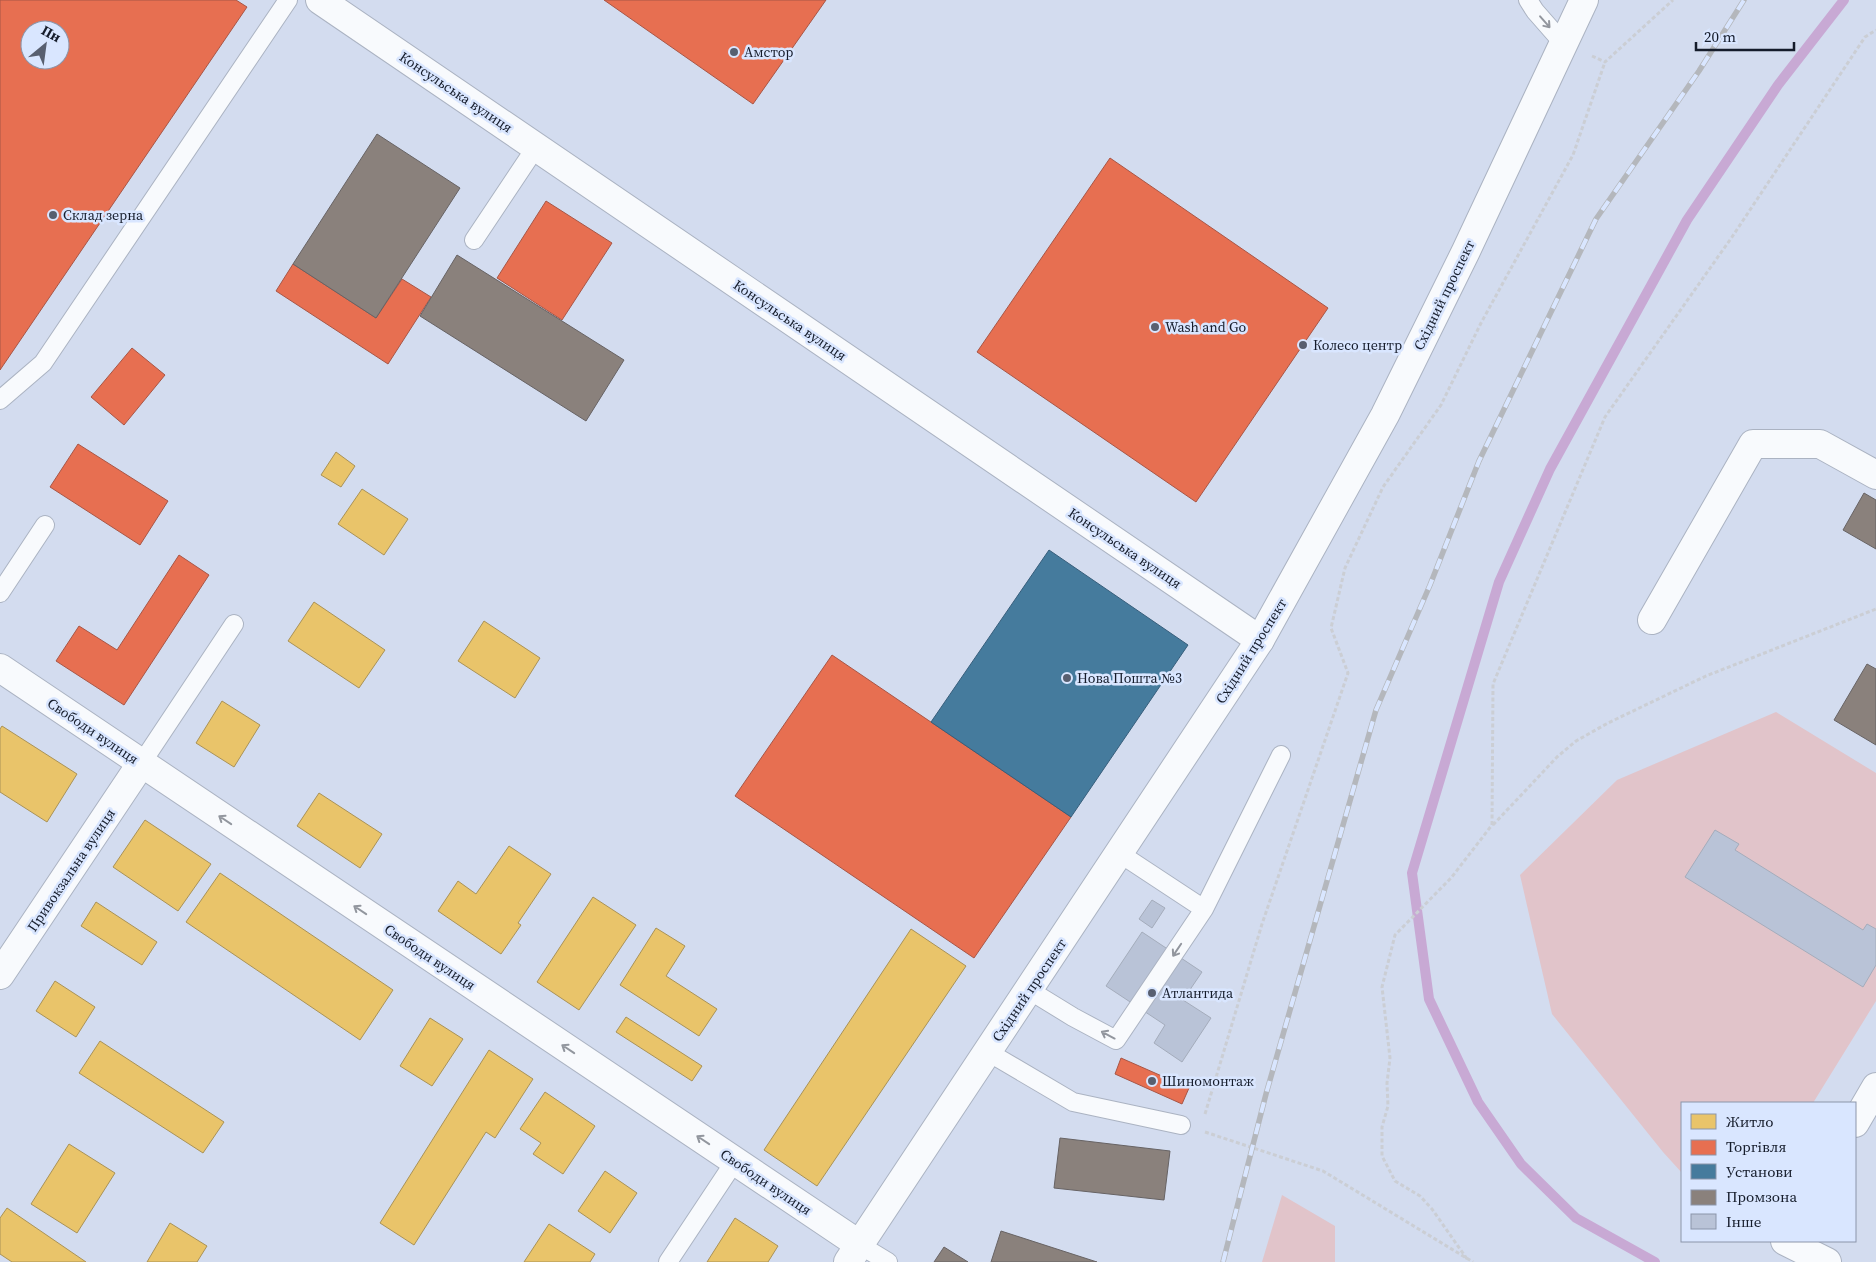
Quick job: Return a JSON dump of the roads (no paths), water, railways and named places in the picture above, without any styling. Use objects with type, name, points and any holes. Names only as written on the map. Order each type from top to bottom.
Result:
[{"type":"main road","name":"Консульська вулиця","points":[[320,0],[1260,640]]},
{"type":"main road","name":"Східний проспект","points":[[854,1254],[1260,640],[1384,415],[1466,251],[1584,0]]},
{"type":"main road","points":[[1652,620],[1753,444],[1820,444],[1876,475]]},
{"type":"main road","name":"Свободи вулиця","points":[[0,668],[735,1161],[854,1254]]},
{"type":"main road","name":"Привокзальна вулиця","points":[[0,976],[141,764]]},
{"type":"main road","points":[[1856,1121],[1876,1087]]},
{"type":"main road","points":[[1787,1242],[1827,1262]]},
{"type":"lane","points":[[0,400],[43,363],[288,0]]},
{"type":"lane","points":[[1528,0],[1535,11],[1563,43]]},
{"type":"lane","points":[[474,240],[536,147]]},
{"type":"lane","points":[[0,593],[45,525]]},
{"type":"lane","points":[[141,764],[234,624]]},
{"type":"lane","points":[[1029,990],[1072,1017],[1116,1040],[1204,909],[1281,755]]},
{"type":"lane","points":[[1119,853],[1204,909]]},
{"type":"lane","points":[[988,1052],[1073,1102],[1181,1125]]},
{"type":"lane","points":[[668,1262],[735,1161]]},
{"type":"lane","points":[[854,1254],[888,1262]]},
{"type":"waterway","points":[[1655,1262],[1576,1218],[1521,1164],[1478,1102],[1429,999],[1412,873],[1499,582],[1550,469],[1687,220],[1778,85],[1844,0]]},
{"type":"railway","points":[[1223,1262],[1266,1094],[1376,710],[1430,585],[1479,461],[1596,219],[1699,71],[1744,0]]},
{"type":"place","name":"Амстор","points":[[734,52]]},
{"type":"place","name":"Склад зерна","points":[[53,215]]},
{"type":"place","name":"Wash and Go","points":[[1155,327]]},
{"type":"place","name":"Колесо центр","points":[[1303,345]]},
{"type":"place","name":"Нова Пошта №3","points":[[1067,678]]},
{"type":"place","name":"Атлантида","points":[[1152,993]]},
{"type":"place","name":"Шиномонтаж","points":[[1152,1081]]}]
